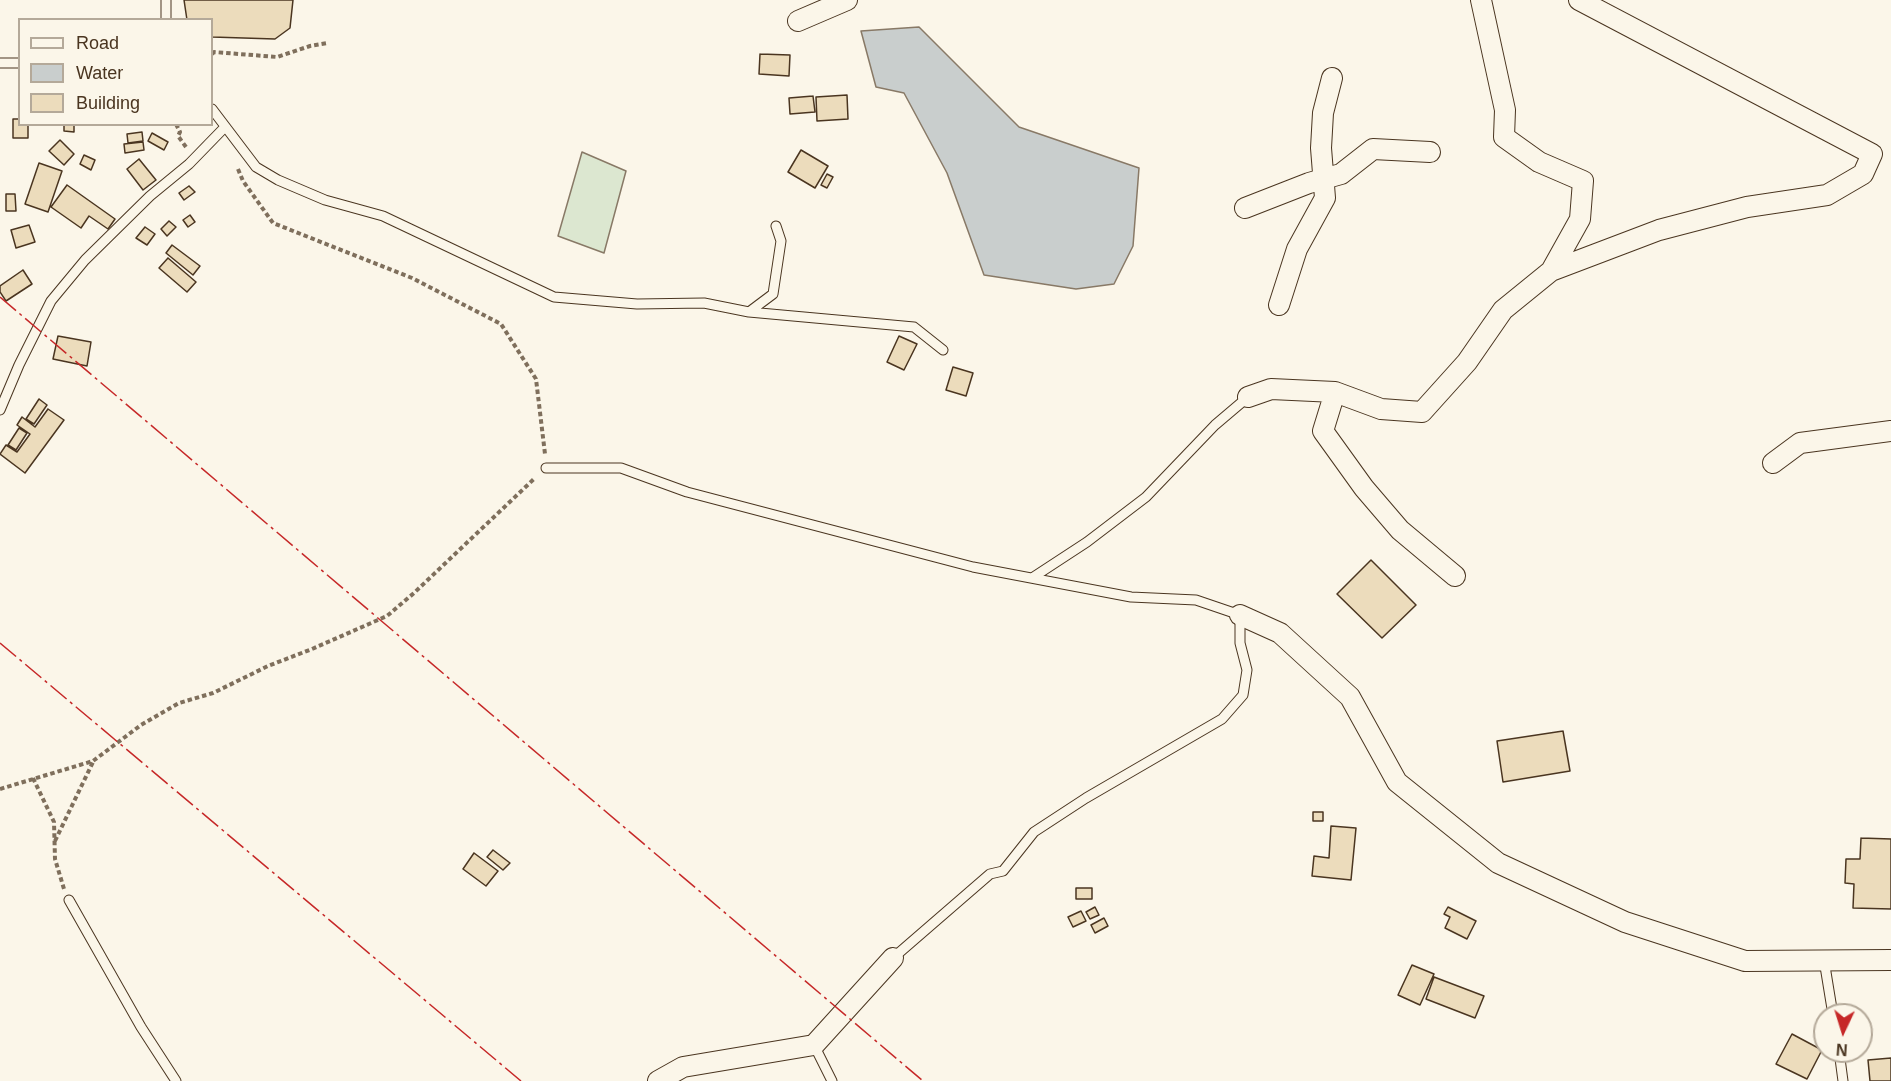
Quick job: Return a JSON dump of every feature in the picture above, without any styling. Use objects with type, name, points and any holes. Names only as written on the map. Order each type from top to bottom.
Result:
[{"type":"street","points":[[798,21],[847,0]]},
{"type":"street","points":[[1481,0],[1505,110],[1504,137],[1539,162],[1583,182],[1580,219],[1551,271]]},
{"type":"street","points":[[1248,397],[1271,389],[1335,392],[1381,409],[1422,412],[1467,362],[1503,310],[1551,271],[1659,230],[1747,207],[1827,195],[1863,174],[1872,154],[1579,0]]},
{"type":"street","points":[[1279,305],[1297,249],[1325,198],[1321,148],[1323,113],[1332,78]]},
{"type":"street","points":[[1245,208],[1341,174],[1372,149],[1430,152]]},
{"type":"street","points":[[1335,392],[1323,431],[1364,488],[1400,530],[1455,576]]},
{"type":"street","points":[[1773,463],[1800,443],[1891,431]]},
{"type":"street","points":[[1240,615],[1280,633],[1350,697],[1396,782],[1498,863],[1625,922],[1744,961],[1891,960]]},
{"type":"street","points":[[658,1081],[683,1067],[814,1045],[892,958]]},
{"type":"lane","points":[[166,0],[166,18]]},
{"type":"lane","points":[[0,63],[18,63]]},
{"type":"lane","points":[[213,110],[256,167],[278,180],[325,200],[382,216],[501,270],[554,297],[637,304],[704,303],[748,312],[914,327],[944,350]]},
{"type":"lane","points":[[0,410],[19,365],[51,301],[85,260],[225,127]]},
{"type":"lane","points":[[748,312],[773,294],[781,242],[776,226]]},
{"type":"lane","points":[[1032,578],[1087,542],[1146,497],[1215,425],[1248,397]]},
{"type":"lane","points":[[546,468],[621,468],[698,495],[973,567],[1131,597],[1196,600],[1240,615],[1239,643],[1247,670],[1243,695],[1222,719],[1086,798],[1034,832],[1003,871],[990,874],[892,958]]},
{"type":"lane","points":[[69,900],[141,1028],[176,1081]]},
{"type":"lane","points":[[1824,960],[1831,1003]]},
{"type":"lane","points":[[814,1045],[832,1081]]},
{"type":"lane","points":[[1841,1063],[1844,1081]]},
{"type":"path","points":[[213,53],[277,57],[310,46],[328,43]]},
{"type":"path","points":[[177,126],[180,132],[178,136],[193,159]]},
{"type":"path","points":[[0,789],[93,761],[141,725],[179,703],[213,693],[268,666],[387,616],[546,468],[536,379],[501,324],[412,278],[273,223],[243,181],[236,164],[235,140]]},
{"type":"path","points":[[55,841],[93,761]]},
{"type":"path","points":[[33,778],[54,822],[55,859],[69,900]]},
{"type":"green space","points":[[582,152],[626,171],[604,253],[558,236]]},
{"type":"water","points":[[919,27],[1019,127],[1139,168],[1133,246],[1114,284],[1076,289],[984,275],[947,173],[904,93],[876,87],[861,31]]},
{"type":"building","points":[[184,0],[293,0],[290,28],[275,39],[213,37],[213,18],[187,18]]},
{"type":"building","points":[[760,54],[790,55],[789,76],[759,74]]},
{"type":"building","points":[[847,95],[848,119],[817,121],[816,97]]},
{"type":"building","points":[[813,96],[815,112],[790,114],[789,98]]},
{"type":"building","points":[[13,119],[18,119],[18,126],[28,126],[28,138],[13,138]]},
{"type":"building","points":[[64,126],[74,126],[74,132],[64,131]]},
{"type":"building","points":[[142,132],[143,141],[128,143],[127,134]]},
{"type":"building","points":[[152,133],[168,142],[164,150],[148,141]]},
{"type":"building","points":[[60,140],[74,154],[64,165],[49,151]]},
{"type":"building","points":[[143,142],[144,150],[125,153],[124,144]]},
{"type":"building","points":[[801,150],[828,166],[815,188],[788,172]]},
{"type":"building","points":[[84,155],[95,160],[91,170],[80,164]]},
{"type":"building","points":[[139,159],[156,180],[143,190],[127,169]]},
{"type":"building","points":[[39,163],[62,171],[48,212],[25,204]]},
{"type":"building","points":[[827,174],[833,177],[827,188],[821,185]]},
{"type":"building","points":[[67,185],[115,219],[108,229],[89,216],[81,228],[51,207]]},
{"type":"building","points":[[189,186],[195,192],[184,200],[179,193]]},
{"type":"building","points":[[6,194],[15,194],[16,211],[6,211]]},
{"type":"building","points":[[190,215],[195,222],[188,227],[183,220]]},
{"type":"building","points":[[169,221],[176,227],[167,236],[161,229]]},
{"type":"building","points":[[29,225],[35,242],[16,248],[11,230]]},
{"type":"building","points":[[145,227],[155,234],[147,245],[136,238]]},
{"type":"building","points":[[172,245],[200,266],[193,275],[166,253]]},
{"type":"building","points":[[168,258],[196,282],[187,292],[159,268]]},
{"type":"building","points":[[23,270],[32,284],[6,301],[0,292],[0,286]]},
{"type":"building","points":[[58,336],[91,342],[87,366],[53,359]]},
{"type":"building","points":[[899,336],[917,344],[904,370],[887,362]]},
{"type":"building","points":[[953,367],[973,373],[966,396],[946,390]]},
{"type":"building","points":[[39,399],[47,405],[34,424],[26,419]]},
{"type":"building","points":[[48,409],[64,420],[25,473],[0,454],[6,445],[17,452],[30,434],[17,425],[22,417],[35,427]]},
{"type":"building","points":[[19,428],[27,433],[16,450],[8,445]]},
{"type":"building","points":[[1371,560],[1416,605],[1382,638],[1337,594]]},
{"type":"building","points":[[1563,731],[1570,771],[1503,782],[1497,741]]},
{"type":"building","points":[[1313,812],[1323,812],[1323,821],[1313,821]]},
{"type":"building","points":[[1331,826],[1356,828],[1351,880],[1312,876],[1314,856],[1329,858]]},
{"type":"building","points":[[1861,838],[1891,839],[1891,909],[1853,908],[1854,884],[1845,883],[1846,859],[1860,859]]},
{"type":"building","points":[[493,850],[510,863],[503,870],[487,857]]},
{"type":"building","points":[[474,853],[498,871],[486,886],[463,869]]},
{"type":"building","points":[[1076,888],[1092,888],[1092,899],[1076,899]]},
{"type":"building","points":[[1095,907],[1099,915],[1090,919],[1086,912]]},
{"type":"building","points":[[1448,907],[1476,921],[1467,939],[1445,928],[1450,917],[1444,914]]},
{"type":"building","points":[[1081,911],[1086,921],[1073,927],[1068,917]]},
{"type":"building","points":[[1104,918],[1108,926],[1095,933],[1091,925]]},
{"type":"building","points":[[1412,965],[1434,974],[1420,1005],[1398,995]]},
{"type":"building","points":[[1434,977],[1484,996],[1475,1018],[1426,999]]},
{"type":"building","points":[[1792,1034],[1813,1045],[1813,1063],[1815,1063],[1807,1079],[1776,1064]]},
{"type":"building","points":[[1891,1058],[1891,1081],[1870,1081],[1868,1063],[1873,1063],[1873,1060]]},
{"type":"power","points":[[0,297],[923,1081]]},
{"type":"power","points":[[0,643],[521,1081]]}]
